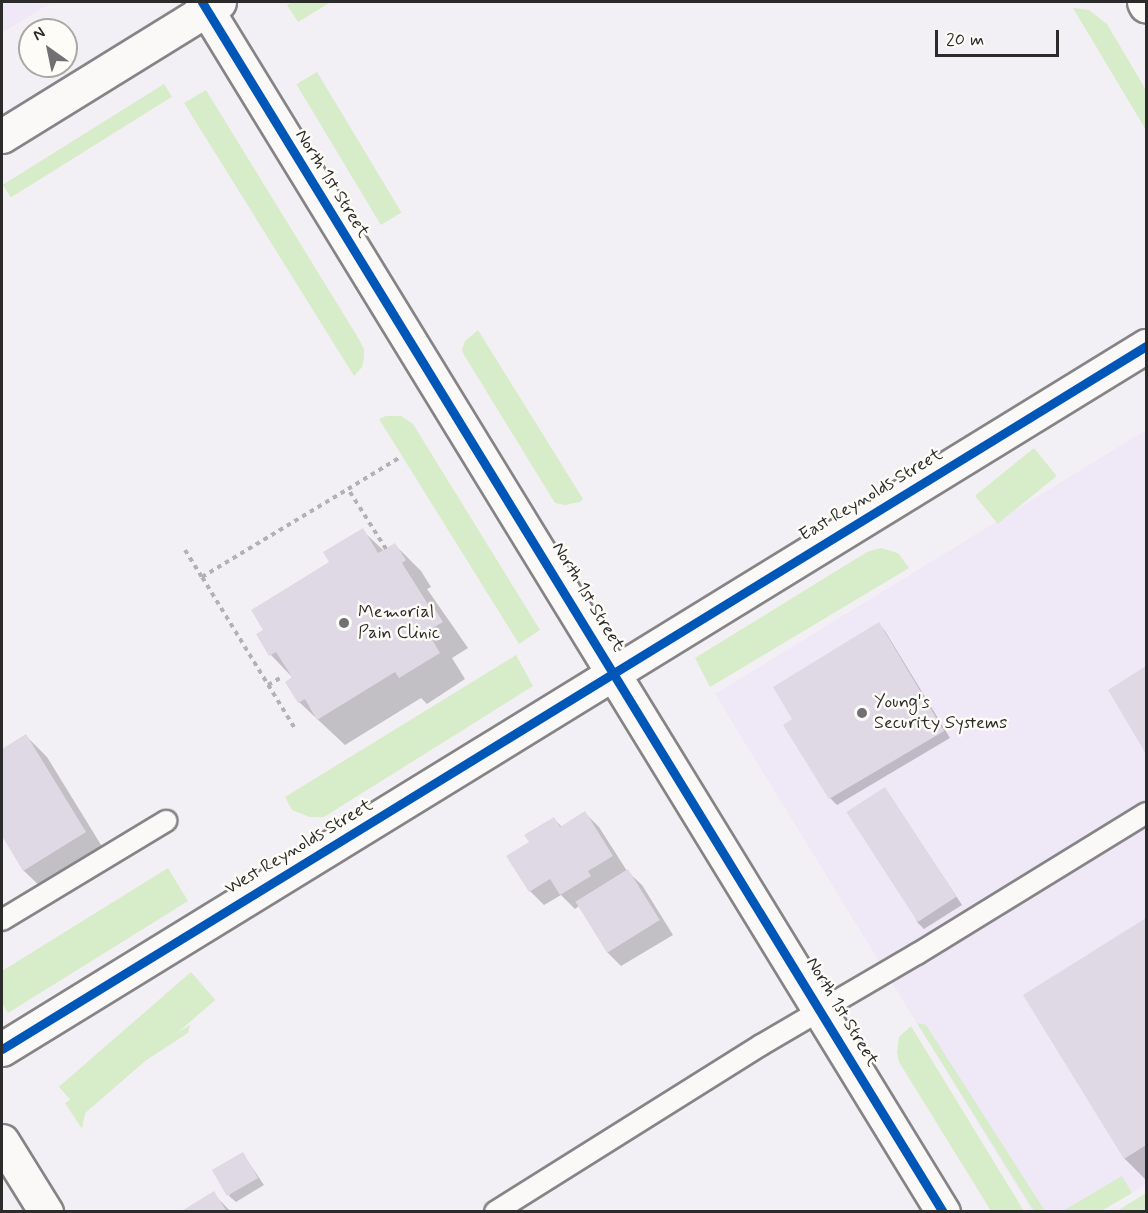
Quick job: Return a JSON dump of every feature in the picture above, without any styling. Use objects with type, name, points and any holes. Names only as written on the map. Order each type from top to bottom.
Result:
[{"type":"street","points":[[1144,2],[1146,6]]},
{"type":"street","points":[[2,136],[209,4]]},
{"type":"street","name":"North 1st Street","points":[[209,4],[943,1212]]},
{"type":"street","name":"East Reynolds Street","points":[[614,672],[1146,345]]},
{"type":"street","name":"West Reynolds Street","points":[[2,1049],[614,672]]},
{"type":"street","points":[[2,1141],[46,1212]]},
{"type":"lane","points":[[495,1212],[761,1045],[822,1011],[1146,813]]},
{"type":"lane","points":[[2,920],[166,821]]},
{"type":"path","points":[[202,577],[399,458]]},
{"type":"path","points":[[348,489],[386,549]]},
{"type":"path","points":[[185,550],[294,727]]},
{"type":"path","points":[[268,685],[280,678]]},
{"type":"shaded area","points":[[2,2],[52,2],[26,18],[18,18],[18,23],[2,33]]},
{"type":"shaded area","points":[[1146,430],[1146,1184],[1102,1211],[1032,1211],[715,694]]},
{"type":"green space","points":[[292,2],[331,2],[298,22],[287,5]]},
{"type":"green space","points":[[1073,8],[1089,10],[1107,24],[1146,90],[1146,130]]},
{"type":"green space","points":[[317,72],[401,213],[381,225],[296,84]]},
{"type":"green space","points":[[164,84],[172,97],[11,197],[3,185]]},
{"type":"green space","points":[[206,90],[364,349],[362,367],[354,376],[184,103]]},
{"type":"green space","points":[[478,330],[583,499],[580,502],[565,505],[555,503],[464,355],[462,350],[465,341]]},
{"type":"green space","points":[[386,416],[401,416],[413,424],[540,630],[519,644],[379,419]]},
{"type":"green space","points":[[1034,448],[1057,476],[998,524],[975,496]]},
{"type":"green space","points":[[881,548],[898,553],[909,568],[710,687],[695,658],[867,552]]},
{"type":"green space","points":[[516,655],[533,686],[324,817],[310,817],[292,810],[285,797]]},
{"type":"green space","points":[[168,868],[188,901],[8,1013],[2,1003],[2,971]]},
{"type":"green space","points":[[191,972],[215,1000],[83,1115],[59,1087]]},
{"type":"green space","points":[[917,1023],[926,1025],[1045,1211],[1034,1211]]},
{"type":"green space","points":[[190,1025],[188,1033],[88,1098],[82,1129],[65,1103]]},
{"type":"green space","points":[[911,1026],[1024,1211],[991,1211],[899,1062],[897,1053],[899,1037]]},
{"type":"green space","points":[[1122,1176],[1132,1193],[1101,1211],[1063,1211]]},
{"type":"green space","points":[[1146,1193],[1146,1211],[1117,1211]]},
{"type":"building","points":[[363,528],[378,553],[395,543],[406,560],[402,563],[429,606],[432,604],[443,622],[427,631],[440,653],[399,678],[395,672],[317,720],[305,699],[298,703],[285,682],[292,677],[276,652],[269,656],[256,634],[263,630],[251,610],[329,562],[323,552]]},
{"type":"building","points":[[879,622],[944,731],[829,799],[783,725],[792,719],[773,687]]},
{"type":"building","points":[[1146,666],[1146,754],[1108,690]]},
{"type":"building","points":[[26,734],[86,832],[23,871],[2,836],[2,749]]},
{"type":"building","points":[[885,787],[956,897],[918,922],[846,812]]},
{"type":"building","points":[[585,811],[613,856],[588,871],[591,876],[560,895],[550,879],[529,892],[506,856],[529,842],[524,835],[554,817],[560,827]]},
{"type":"building","points":[[628,869],[660,920],[607,953],[575,902]]},
{"type":"building","points":[[1146,918],[1146,1145],[1124,1159],[1023,995]]},
{"type":"building","points":[[243,1152],[258,1178],[227,1196],[212,1170]]},
{"type":"building","points":[[214,1191],[227,1212],[180,1212]]},
{"type":"cycle path","points":[[202,2],[943,1212]]},
{"type":"cycle path","points":[[2,1049],[1146,346]]},
{"type":"place","name":"Memorial Pain Clinic","points":[[344,623]]},
{"type":"place","name":"Young's Security Systems","points":[[862,713]]}]
